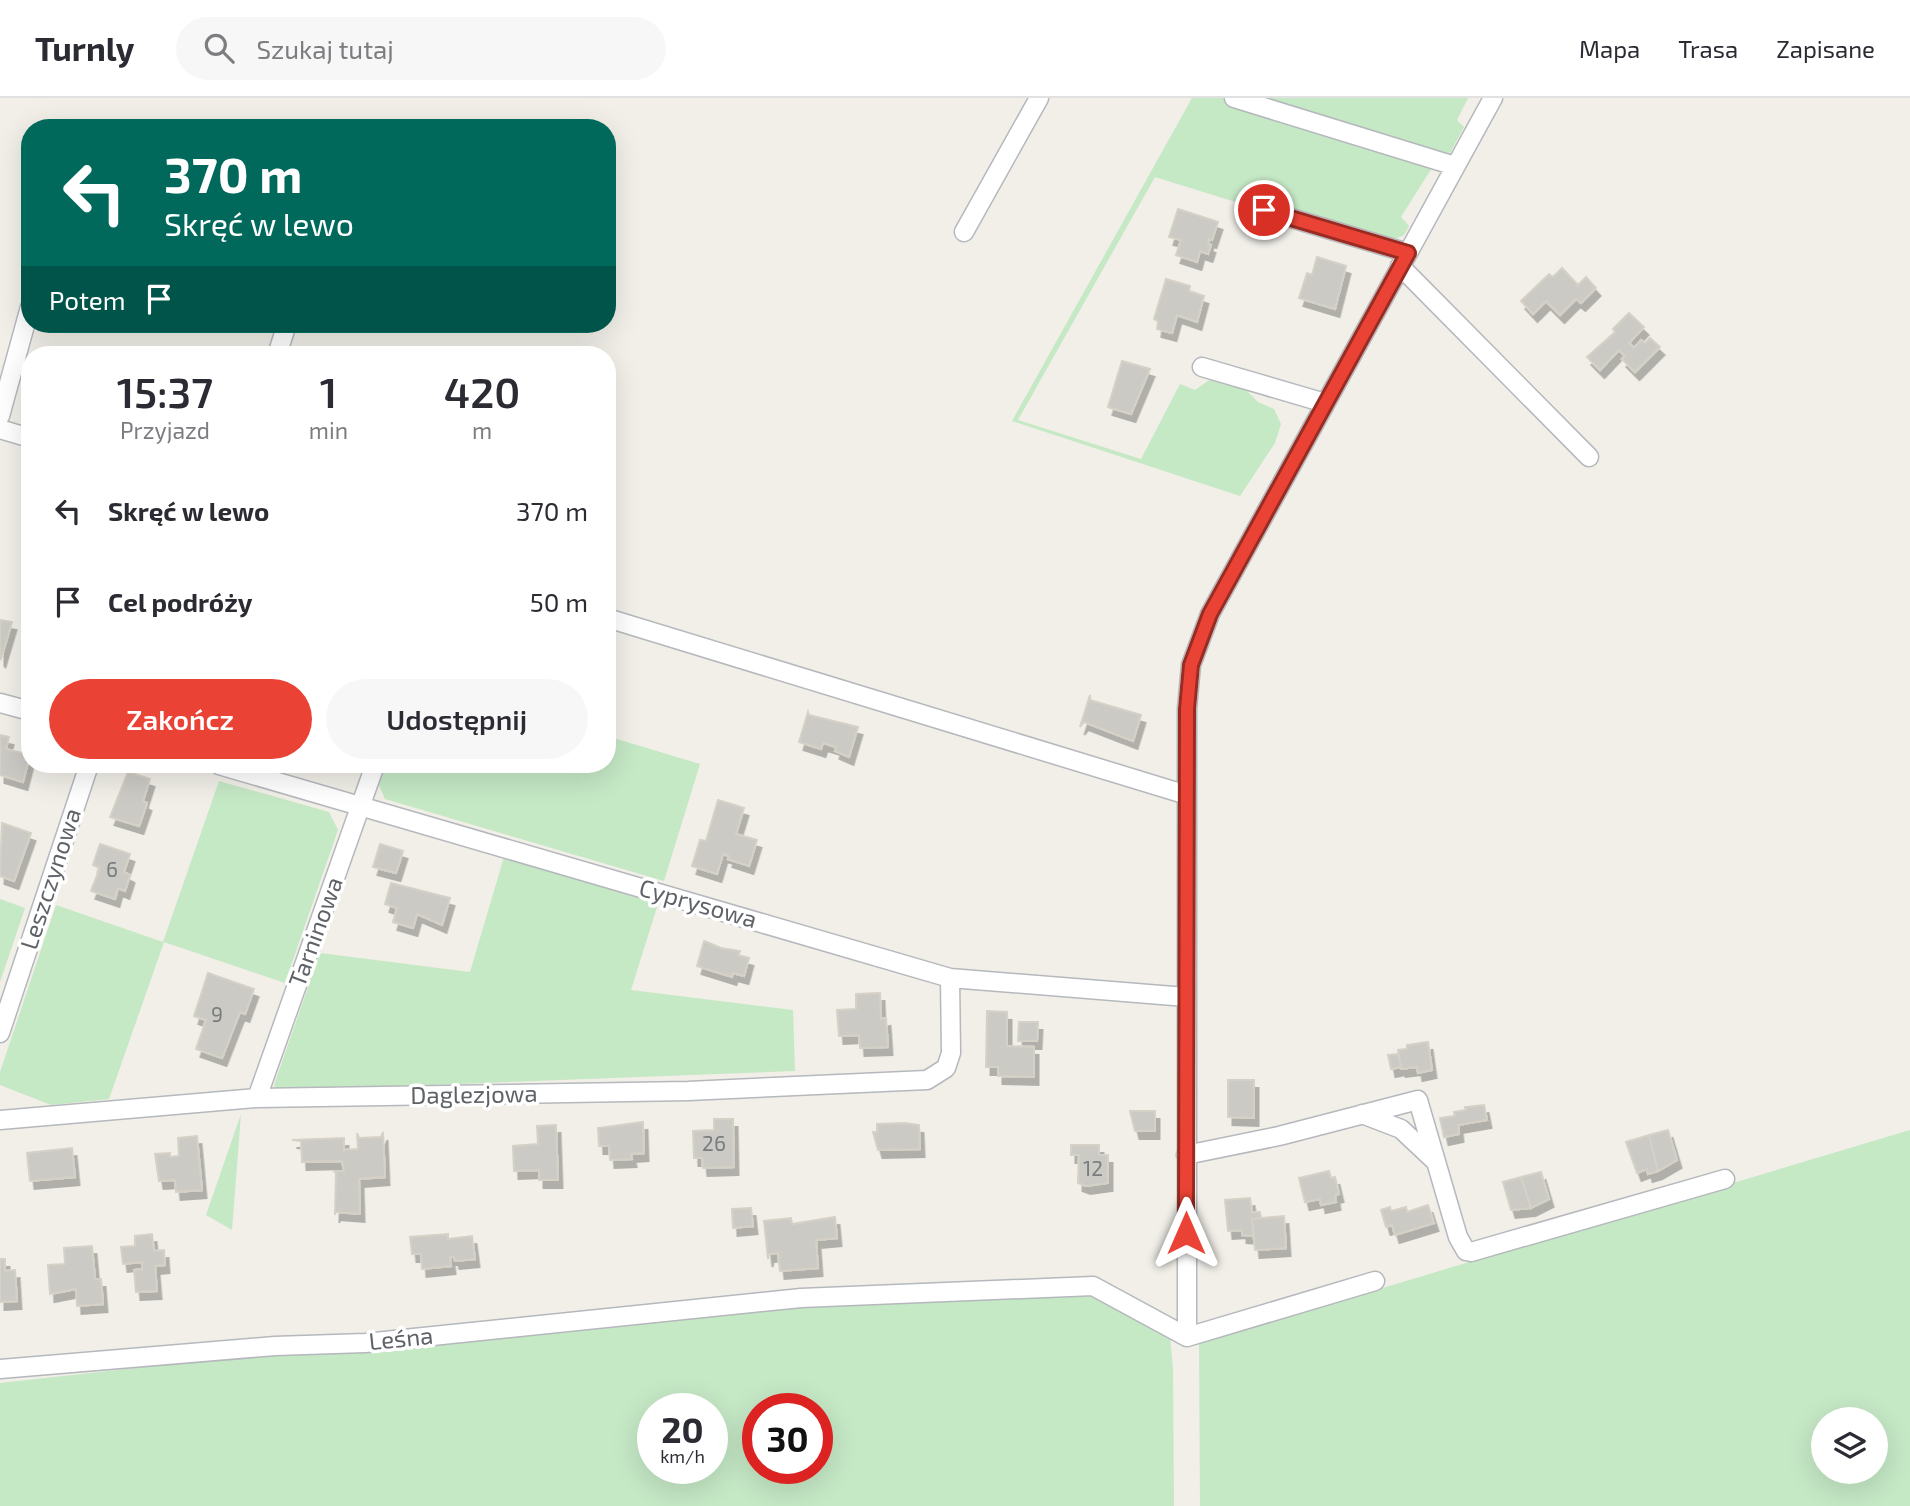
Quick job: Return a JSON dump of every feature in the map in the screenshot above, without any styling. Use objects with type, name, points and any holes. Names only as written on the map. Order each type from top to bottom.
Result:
[{"type":"street","points":[[964,232],[1039,98]]},
{"type":"street","points":[[1234,98],[1455,166]]},
{"type":"street","points":[[1375,1282],[1186,1337],[1188,683],[1194,651],[1210,614],[1493,98]]},
{"type":"street","points":[[1264,210],[1404,260],[1589,457]]},
{"type":"street","points":[[0,416],[23,333]]},
{"type":"street","points":[[1202,367],[1325,403]]},
{"type":"street","points":[[0,429],[21,435]]},
{"type":"street","points":[[616,621],[1187,795]]},
{"type":"street","points":[[0,703],[21,709]]},
{"type":"street","name":"Leszczynowa","points":[[0,1032],[86,773]]},
{"type":"street","name":"Cyprysowa","points":[[248,773],[950,978],[1186,997]]},
{"type":"street","name":"Tarninowa","points":[[257,1098],[372,773]]},
{"type":"street","name":"Daglezjowa","points":[[0,1121],[257,1098],[688,1091],[927,1080],[946,1068],[953,1036],[950,978]]},
{"type":"street","points":[[1186,1155],[1418,1100],[1458,1237],[1465,1251],[1471,1252],[1725,1179]]},
{"type":"street","points":[[1362,1114],[1401,1129],[1438,1164]]},
{"type":"street","name":"Leśna","points":[[0,1369],[275,1346],[365,1343],[801,1298],[1093,1286],[1186,1337]]},
{"type":"green space","points":[[1192,98],[1468,98],[1457,120],[1464,127],[1450,153],[1442,152],[1401,217],[1409,226],[1404,235],[1391,241],[1287,209],[1278,189],[1242,204],[1155,177],[1018,420],[1141,459],[1180,384],[1195,390],[1212,378],[1243,387],[1258,402],[1274,409],[1281,424],[1275,443],[1240,496],[1012,421]]},
{"type":"green space","points":[[616,739],[700,764],[664,881],[385,799],[377,781],[380,773],[616,773]]},
{"type":"green space","points":[[219,781],[329,812],[338,830],[285,983],[164,942],[109,1099],[51,1105],[0,1085],[0,1072],[56,905],[163,942]]},
{"type":"green space","points":[[504,857],[658,904],[631,990],[793,1010],[795,1071],[278,1091],[274,1085],[320,953],[470,972]]},
{"type":"green space","points":[[0,899],[25,908],[0,982]]},
{"type":"green space","points":[[241,1114],[232,1230],[206,1215]]},
{"type":"green space","points":[[1910,1130],[1910,1506],[1200,1506],[1199,1343]]},
{"type":"green space","points":[[1093,1286],[1169,1326],[1173,1369],[1174,1506],[0,1506],[0,1383],[290,1351],[545,1327]]},
{"type":"building","points":[[1178,209],[1218,222],[1212,240],[1209,239],[1208,244],[1211,245],[1208,254],[1200,251],[1197,262],[1176,255],[1181,240],[1169,237]]},
{"type":"building","points":[[1317,257],[1346,266],[1335,309],[1299,298],[1307,273],[1312,275]]},
{"type":"building","points":[[1562,268],[1578,285],[1586,277],[1596,288],[1581,303],[1576,299],[1560,315],[1546,301],[1533,314],[1521,301],[1549,274],[1553,277]]},
{"type":"building","points":[[1166,279],[1190,286],[1189,291],[1204,296],[1197,322],[1177,315],[1172,333],[1157,329],[1158,321],[1154,319]]},
{"type":"building","points":[[1629,313],[1644,327],[1629,343],[1634,348],[1641,340],[1645,343],[1650,338],[1660,347],[1635,372],[1622,359],[1625,356],[1619,350],[1600,370],[1587,357],[1615,332],[1613,329]]},
{"type":"building","points":[[1122,361],[1150,369],[1131,414],[1108,407]]},
{"type":"building","points":[[0,620],[12,622],[1,659],[0,658]]},
{"type":"building","points":[[1090,695],[1090,700],[1141,715],[1133,741],[1084,722],[1080,727]]},
{"type":"building","points":[[808,712],[809,715],[858,727],[849,757],[835,751],[836,747],[823,743],[821,749],[799,742]]},
{"type":"building","points":[[0,735],[9,737],[6,749],[21,753],[21,773],[25,773],[23,782],[0,775]]},
{"type":"building","points":[[128,773],[150,779],[143,801],[147,803],[139,826],[110,817]]},
{"type":"building","points":[[718,800],[744,808],[736,834],[757,840],[749,866],[728,859],[729,856],[723,854],[717,874],[692,866],[700,840],[706,841]]},
{"type":"building","points":[[2,823],[31,833],[14,881],[0,876]]},
{"type":"building","points":[[100,844],[130,854],[124,872],[130,875],[125,891],[118,888],[115,899],[91,891],[100,868],[93,865]]},
{"type":"building","points":[[380,844],[403,851],[396,873],[373,867]]},
{"type":"building","points":[[391,883],[450,898],[442,925],[417,914],[413,928],[393,922],[397,908],[385,904]]},
{"type":"building","points":[[704,941],[721,948],[740,951],[738,955],[749,958],[744,976],[733,973],[732,977],[697,966]]},
{"type":"building","points":[[208,973],[254,989],[245,1014],[240,1012],[222,1058],[196,1049],[206,1020],[194,1016]]},
{"type":"building","points":[[880,993],[881,1019],[886,1018],[888,1047],[860,1048],[859,1035],[839,1036],[837,1010],[856,1009],[856,994]]},
{"type":"building","points":[[987,1011],[1007,1012],[1007,1046],[1034,1047],[1034,1077],[998,1076],[998,1067],[986,1067]]},
{"type":"building","points":[[1019,1022],[1038,1022],[1037,1041],[1018,1041]]},
{"type":"building","points":[[1428,1042],[1432,1070],[1418,1073],[1417,1067],[1401,1069],[1398,1050],[1407,1049],[1407,1045]]},
{"type":"building","points":[[1398,1054],[1401,1067],[1391,1069],[1388,1055]]},
{"type":"building","points":[[1228,1080],[1254,1080],[1254,1118],[1228,1117]]},
{"type":"building","points":[[1484,1105],[1487,1120],[1458,1125],[1459,1134],[1444,1137],[1440,1118],[1455,1116],[1454,1112],[1466,1110],[1465,1107]]},
{"type":"building","points":[[1130,1111],[1155,1111],[1155,1131],[1135,1131]]},
{"type":"building","points":[[714,1119],[733,1119],[734,1167],[703,1168],[702,1158],[694,1158],[693,1131],[714,1130]]},
{"type":"building","points":[[643,1122],[644,1153],[631,1154],[632,1159],[610,1160],[609,1146],[599,1146],[598,1128]]},
{"type":"building","points":[[877,1124],[919,1125],[920,1149],[878,1150],[873,1132],[877,1132]]},
{"type":"building","points":[[556,1125],[558,1180],[539,1180],[539,1170],[514,1171],[513,1146],[538,1144],[537,1126]]},
{"type":"building","points":[[1668,1130],[1677,1160],[1658,1171],[1649,1135]]},
{"type":"building","points":[[383,1132],[385,1177],[359,1179],[360,1214],[335,1212],[336,1172],[333,1171],[344,1171],[342,1161],[302,1162],[301,1141],[292,1140],[344,1138],[344,1150],[358,1149],[357,1133],[359,1138],[381,1137]]},
{"type":"building","points":[[1649,1135],[1658,1171],[1648,1174],[1647,1169],[1637,1173],[1626,1142]]},
{"type":"building","points":[[197,1136],[202,1190],[176,1192],[175,1180],[159,1181],[155,1154],[170,1153],[170,1157],[179,1156],[178,1138]]},
{"type":"building","points":[[1071,1145],[1099,1145],[1099,1155],[1108,1155],[1108,1183],[1086,1186],[1078,1183],[1079,1155],[1071,1155]]},
{"type":"building","points":[[72,1148],[75,1177],[30,1181],[27,1153]]},
{"type":"building","points":[[1329,1171],[1331,1178],[1335,1177],[1339,1194],[1335,1195],[1336,1202],[1321,1205],[1320,1199],[1305,1202],[1299,1178]]},
{"type":"building","points":[[1541,1172],[1549,1199],[1531,1208],[1521,1177]]},
{"type":"building","points":[[1521,1177],[1531,1208],[1511,1210],[1503,1182]]},
{"type":"building","points":[[1250,1198],[1252,1212],[1260,1212],[1261,1218],[1252,1219],[1254,1236],[1242,1235],[1242,1230],[1228,1231],[1225,1200]]},
{"type":"building","points":[[1428,1205],[1434,1223],[1395,1235],[1392,1225],[1386,1227],[1381,1210],[1390,1207],[1391,1211],[1406,1207],[1407,1212]]},
{"type":"building","points":[[751,1208],[753,1226],[733,1228],[732,1209]]},
{"type":"building","points":[[1284,1216],[1286,1248],[1255,1250],[1252,1219]]},
{"type":"building","points":[[835,1217],[837,1238],[816,1240],[818,1268],[780,1271],[778,1253],[769,1254],[768,1259],[764,1221],[791,1218],[792,1224]]},
{"type":"building","points":[[152,1234],[154,1251],[164,1250],[165,1265],[155,1266],[157,1291],[136,1292],[134,1270],[142,1269],[142,1262],[123,1264],[121,1247],[135,1246],[135,1236]]},
{"type":"building","points":[[448,1234],[448,1239],[472,1236],[475,1259],[455,1261],[454,1257],[450,1257],[451,1266],[422,1269],[421,1254],[412,1254],[410,1237]]},
{"type":"building","points":[[92,1246],[95,1279],[101,1279],[103,1304],[77,1306],[76,1289],[50,1294],[48,1265],[65,1264],[64,1248]]},
{"type":"building","points":[[0,1259],[5,1259],[5,1271],[15,1270],[17,1301],[0,1302]]},
{"type":"route","points":[[1186,1233],[1187,709],[1188,683],[1194,651],[1210,614],[1408,253],[1264,210]]}]
